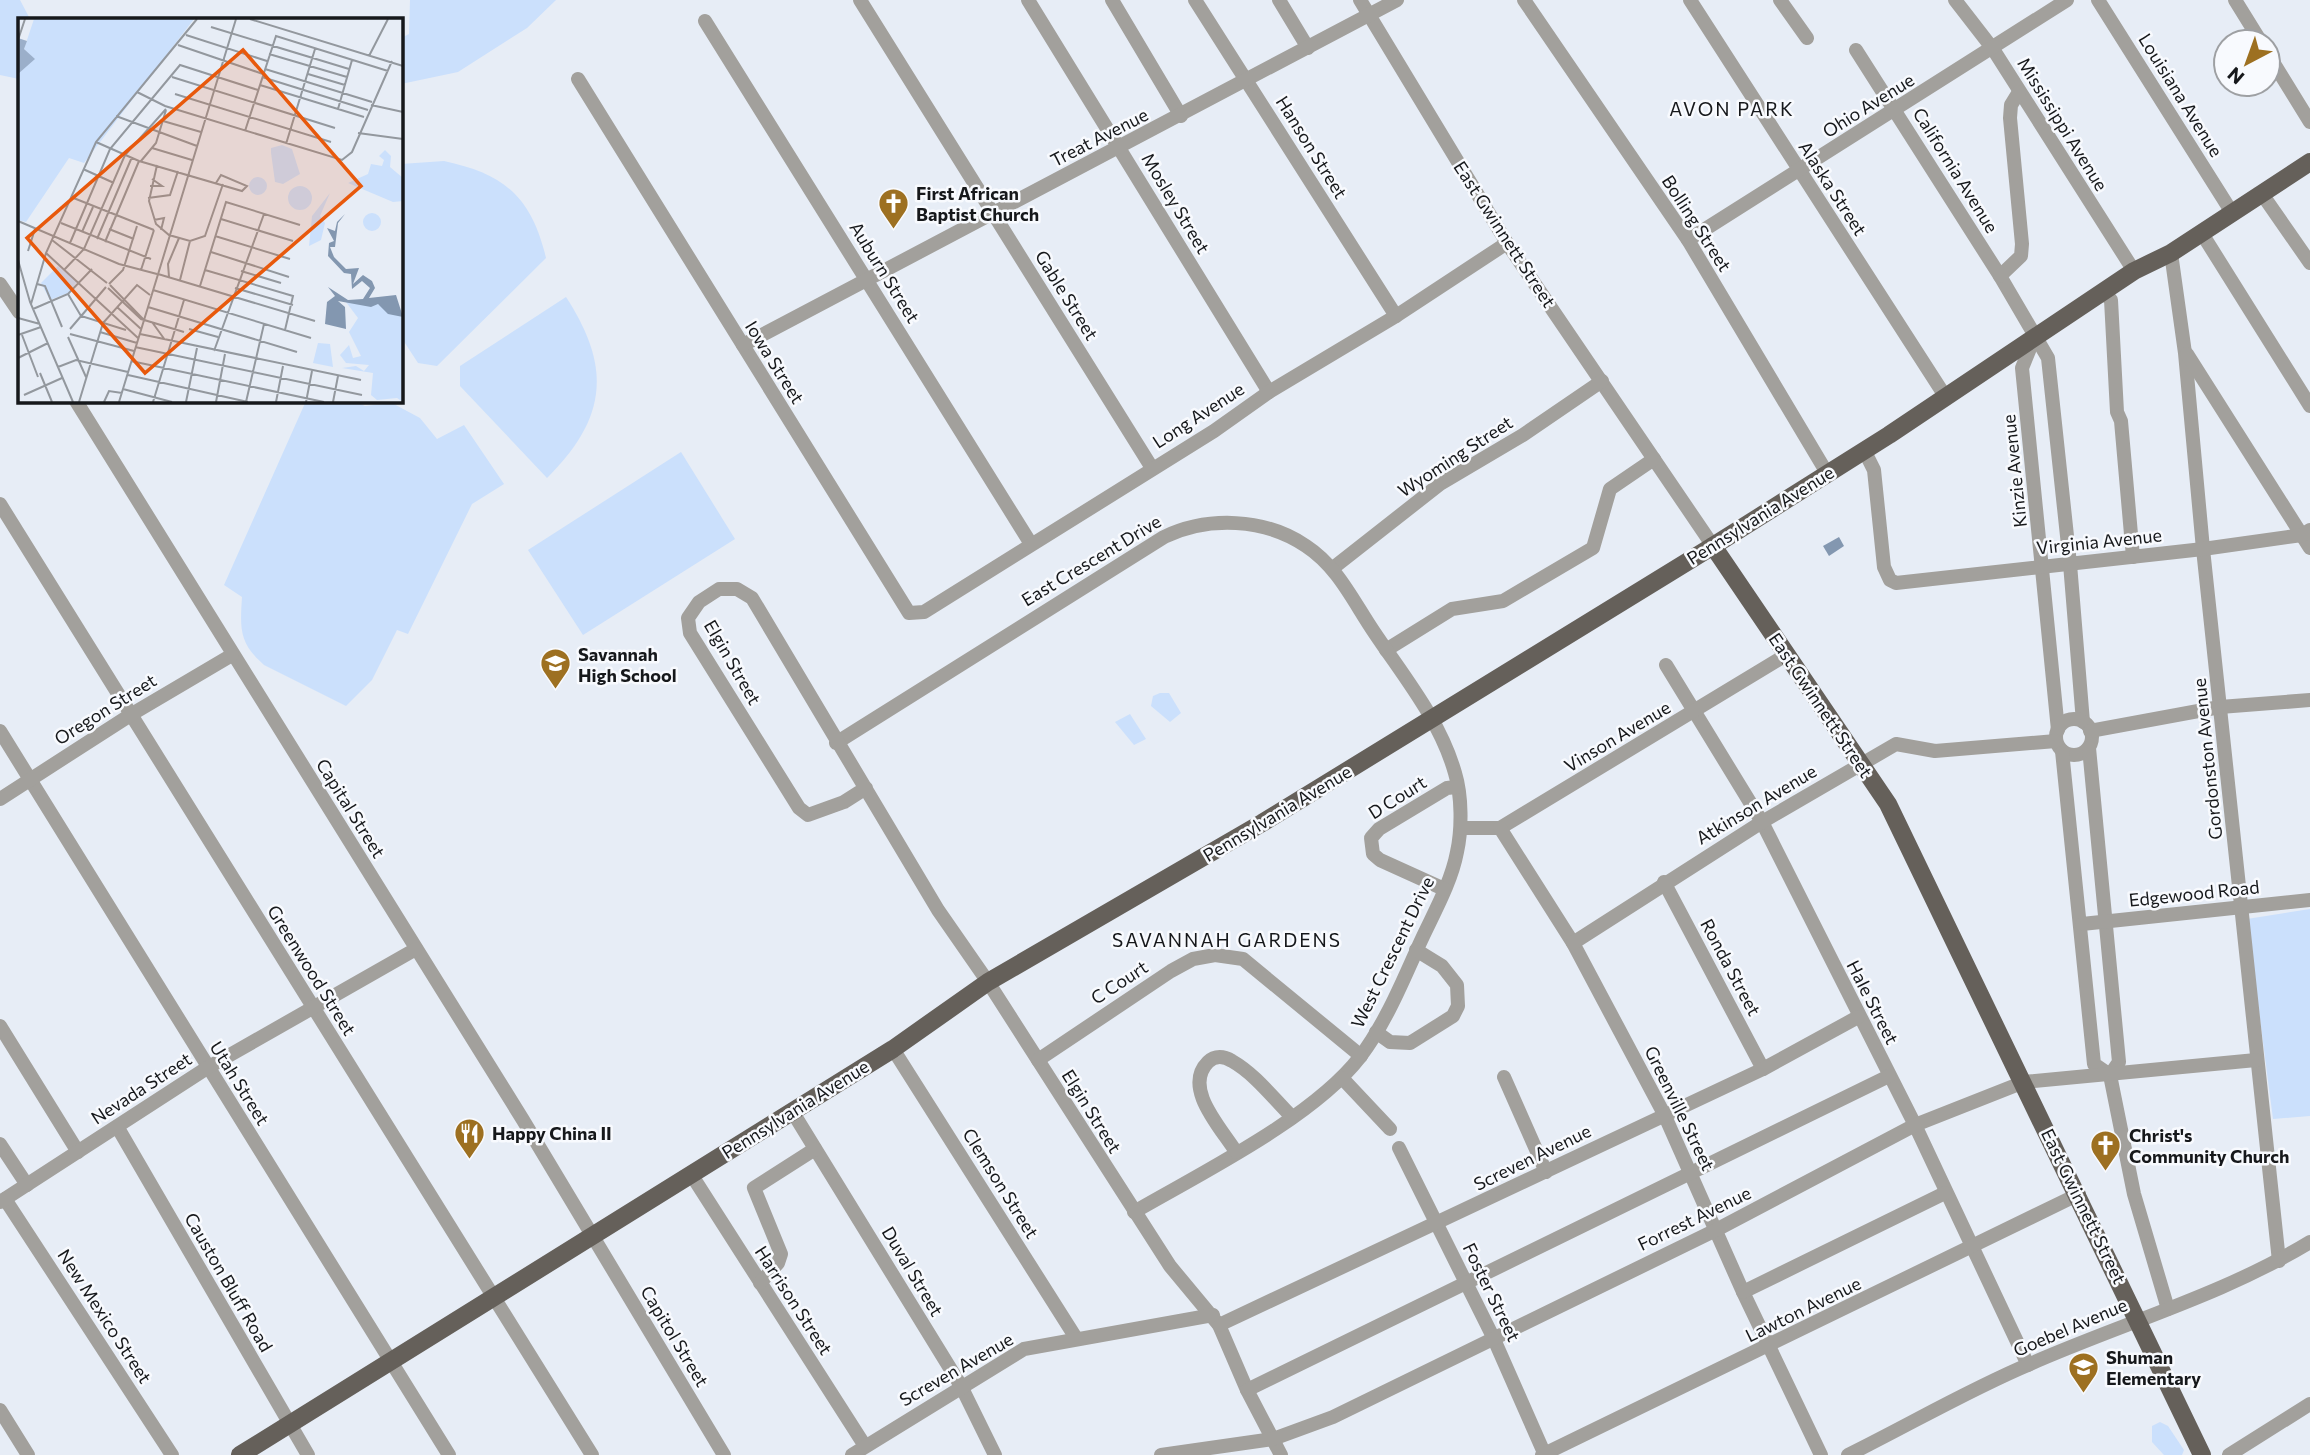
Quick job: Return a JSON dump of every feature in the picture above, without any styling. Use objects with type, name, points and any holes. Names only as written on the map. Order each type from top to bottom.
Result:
[{"type":"main road","name":"Pennsylvania Avenue","points":[[240,1455],[893,1049],[988,982],[1127,904],[1713,546],[1864,450],[2134,271],[2171,253],[2231,211],[2310,162]]},
{"type":"main road","name":"East Gwinnett Street","points":[[1713,546],[1888,804],[2079,1194],[2202,1455]]},
{"type":"street","name":"Gable Street","points":[[860,0],[1152,468]]},
{"type":"street","name":"Mosley Street","points":[[1028,0],[1269,391]]},
{"type":"street","points":[[1112,0],[1181,116]]},
{"type":"street","name":"Hanson Street","points":[[1195,0],[1396,316]]},
{"type":"street","points":[[1279,0],[1308,48]]},
{"type":"street","name":"East Gwinnett Street","points":[[1360,0],[1507,243],[1713,546]]},
{"type":"street","name":"Treat Avenue","points":[[743,345],[1121,149],[1397,0]]},
{"type":"street","name":"Bolling Street","points":[[1524,0],[1688,240],[1827,473]]},
{"type":"street","name":"Alaska Street","points":[[1690,0],[1945,396]]},
{"type":"street","points":[[1780,0],[1807,38]]},
{"type":"street","name":"Mississippi Avenue","points":[[1955,0],[1993,49],[2134,271]]},
{"type":"street","name":"Ohio Avenue","points":[[1688,240],[1896,112],[2067,0]]},
{"type":"street","name":"Louisiana Avenue","points":[[2098,0],[2231,211]]},
{"type":"street","points":[[2235,0],[2252,28]]},
{"type":"street","name":"Auburn Street","points":[[705,21],[1031,544]]},
{"type":"street","name":"California Avenue","points":[[1856,50],[2000,276]]},
{"type":"street","points":[[2282,77],[2310,122]]},
{"type":"street","name":"Iowa Street","points":[[578,79],[909,612]]},
{"type":"street","points":[[2019,92],[2011,105],[2010,118],[2021,256],[2000,276],[2048,358],[2089,748]]},
{"type":"street","points":[[2262,194],[2310,263]]},
{"type":"street","points":[[2201,232],[2310,406]]},
{"type":"street","name":"Long Avenue","points":[[909,612],[925,612],[1214,431],[1269,391],[1396,316],[1507,243]]},
{"type":"street","name":"Gordonston Avenue","points":[[2171,253],[2186,353],[2203,550],[2279,1261]]},
{"type":"street","points":[[0,284],[18,311]]},
{"type":"street","points":[[2103,292],[2111,300],[2117,412],[2121,421],[2133,557]]},
{"type":"street","name":"Kinzie Avenue","points":[[2035,336],[2022,368],[2059,740],[2082,924],[2094,1064],[2110,1075],[2134,1194],[2168,1309]]},
{"type":"street","points":[[2186,353],[2306,532],[2310,548]]},
{"type":"street","name":"Wyoming Street","points":[[1333,568],[1440,484],[1523,435],[1601,381]]},
{"type":"street","name":"Capital Street","points":[[77,402],[593,1236]]},
{"type":"street","name":"Virginia Avenue","points":[[1864,450],[1874,470],[1884,567],[1891,580],[1903,583],[2203,550],[2306,532]]},
{"type":"street","points":[[1386,650],[1452,610],[1487,605],[1516,594],[1593,548],[1610,489],[1654,459]]},
{"type":"street","name":"Greenwood Street","points":[[0,504],[493,1300],[592,1455]]},
{"type":"street","name":"East Crescent Drive","points":[[836,743],[1022,623],[1188,526],[1216,522],[1257,526],[1304,544],[1333,568],[1432,718]]},
{"type":"street","name":"Elgin Street","points":[[866,788],[821,812],[808,815],[799,808],[690,633],[688,618],[699,602],[719,589],[737,589],[751,598],[792,662],[836,743],[866,788],[938,910],[988,982],[1170,1266],[1216,1320],[1247,1390],[1281,1455]]},
{"type":"street","name":"Oregon Street","points":[[0,799],[132,714],[232,655]]},
{"type":"street","name":"Vinson Avenue","points":[[1500,828],[1786,655]]},
{"type":"street","name":"Hale Street","points":[[1666,665],[1762,822],[1858,1017],[1915,1125],[2028,1364]]},
{"type":"street","name":"Atkinson Avenue","points":[[2059,740],[2071,720],[2087,726],[2220,707],[2310,700]]},
{"type":"street","name":"West Crescent Drive","points":[[1134,1212],[1236,1152],[1292,1116],[1342,1079],[1376,1032],[1444,889],[1457,855],[1461,828],[1454,769],[1432,718]]},
{"type":"street","name":"Utah Street","points":[[0,731],[207,1068],[392,1359],[449,1455]]},
{"type":"street","name":"Atkinson Avenue","points":[[2059,740],[2073,755],[2089,748]]},
{"type":"street","name":"Atkinson Avenue","points":[[1573,943],[1664,882],[1861,762],[1896,744],[1935,751],[2059,740]]},
{"type":"street","name":"Kinzie Avenue","points":[[2089,748],[2119,1062],[2110,1075]]},
{"type":"street","name":"D Court","points":[[1444,889],[1380,860],[1373,854],[1371,838],[1379,829],[1436,795],[1456,787]]},
{"type":"street","points":[[1461,828],[1500,828]]},
{"type":"street","name":"Greenville Street","points":[[1500,828],[1573,943],[1664,1114],[1743,1292],[1821,1455]]},
{"type":"street","name":"Ronda Street","points":[[1664,882],[1763,1069]]},
{"type":"street","name":"Edgewood Road","points":[[2082,924],[2310,900]]},
{"type":"street","name":"Nevada Street","points":[[3,1200],[207,1068],[416,949]]},
{"type":"street","points":[[1376,1032],[1390,1042],[1410,1043],[1453,1016],[1458,1006],[1457,985],[1443,966],[1416,950]]},
{"type":"street","name":"C Court","points":[[1038,1060],[1171,971],[1193,959],[1215,955],[1243,959],[1360,1056]]},
{"type":"street","name":"Screven Avenue","points":[[852,1455],[1024,1349],[1076,1338],[1216,1320],[1438,1225],[1664,1114],[1763,1069],[1858,1017]]},
{"type":"street","points":[[0,1026],[78,1152]]},
{"type":"street","name":"Clemson Street","points":[[893,1049],[1076,1338]]},
{"type":"street","points":[[1236,1152],[1199,1093],[1200,1072],[1213,1058],[1222,1057],[1242,1068],[1292,1116]]},
{"type":"street","name":"Forrest Avenue","points":[[1161,1455],[1273,1439],[1333,1417],[1716,1230],[1915,1125],[2024,1082],[2256,1060]]},
{"type":"street","points":[[1247,1390],[1889,1076]]},
{"type":"street","points":[[1504,1077],[1546,1172]]},
{"type":"street","points":[[1342,1079],[1390,1129]]},
{"type":"street","name":"Duval Street","points":[[792,1111],[961,1387],[995,1455]]},
{"type":"street","name":"Causton Bluff Road","points":[[118,1128],[308,1455]]},
{"type":"street","points":[[0,1144],[27,1185]]},
{"type":"street","name":"Foster Street","points":[[1399,1148],[1493,1337],[1544,1454]]},
{"type":"street","points":[[760,1283],[778,1264],[780,1254],[754,1188],[815,1149]]},
{"type":"street","name":"Harrison Street","points":[[691,1174],[865,1446]]},
{"type":"street","points":[[1743,1292],[1945,1193]]},
{"type":"street","name":"Lawton Avenue","points":[[1544,1454],[1770,1347],[2079,1194]]},
{"type":"street","name":"New Mexico Street","points":[[3,1200],[172,1455]]},
{"type":"street","name":"Capitol Street","points":[[593,1236],[724,1455]]},
{"type":"street","name":"Goebel Avenue","points":[[1848,1455],[2028,1364],[2168,1309],[2279,1261],[2310,1242]]},
{"type":"street","points":[[2229,1455],[2310,1404]]},
{"type":"street","points":[[0,1410],[28,1455]]},
{"type":"shaded area","points":[[0,0],[20,0],[29,18],[18,18],[18,79],[0,75]]},
{"type":"shaded area","points":[[410,0],[556,0],[527,28],[458,72],[402,84],[402,38],[409,34]]},
{"type":"shaded area","points":[[444,161],[465,166],[499,181],[523,203],[540,237],[546,258],[437,366],[418,363],[402,339],[402,164]]},
{"type":"shaded area","points":[[566,297],[591,347],[596,370],[596,392],[592,413],[582,434],[547,478],[460,386],[460,366]]},
{"type":"shaded area","points":[[306,402],[357,402],[365,406],[392,403],[420,418],[437,439],[464,425],[504,484],[472,504],[408,634],[397,630],[372,680],[346,706],[264,665],[250,650],[243,635],[242,597],[224,585]]},
{"type":"shaded area","points":[[681,452],[735,539],[583,635],[528,550]]},
{"type":"shaded area","points":[[1839,537],[1844,546],[1829,556],[1823,546]]},
{"type":"shaded area","points":[[1169,693],[1181,713],[1170,722],[1151,706],[1153,696]]},
{"type":"shaded area","points":[[1130,714],[1146,739],[1134,745],[1115,722]]},
{"type":"shaded area","points":[[2310,909],[2310,1116],[2273,1119],[2247,919]]},
{"type":"shaded area","points":[[2160,1422],[2168,1426],[2184,1450],[2182,1455],[2164,1455],[2152,1442],[2152,1426]]},
{"type":"place","name":"First African Baptist Church","points":[[893,230]]},
{"type":"place","name":"Savannah High School","points":[[555,691]]},
{"type":"place","name":"Happy China II","points":[[469,1160]]},
{"type":"place","name":"Christ's Community Church","points":[[2106,1172]]},
{"type":"place","name":"Shuman Elementary","points":[[2083,1394]]},
{"type":"district","name":"AVON PARK","points":[[1732,108]]},
{"type":"district","name":"SAVANNAH GARDENS","points":[[1227,939]]}]
